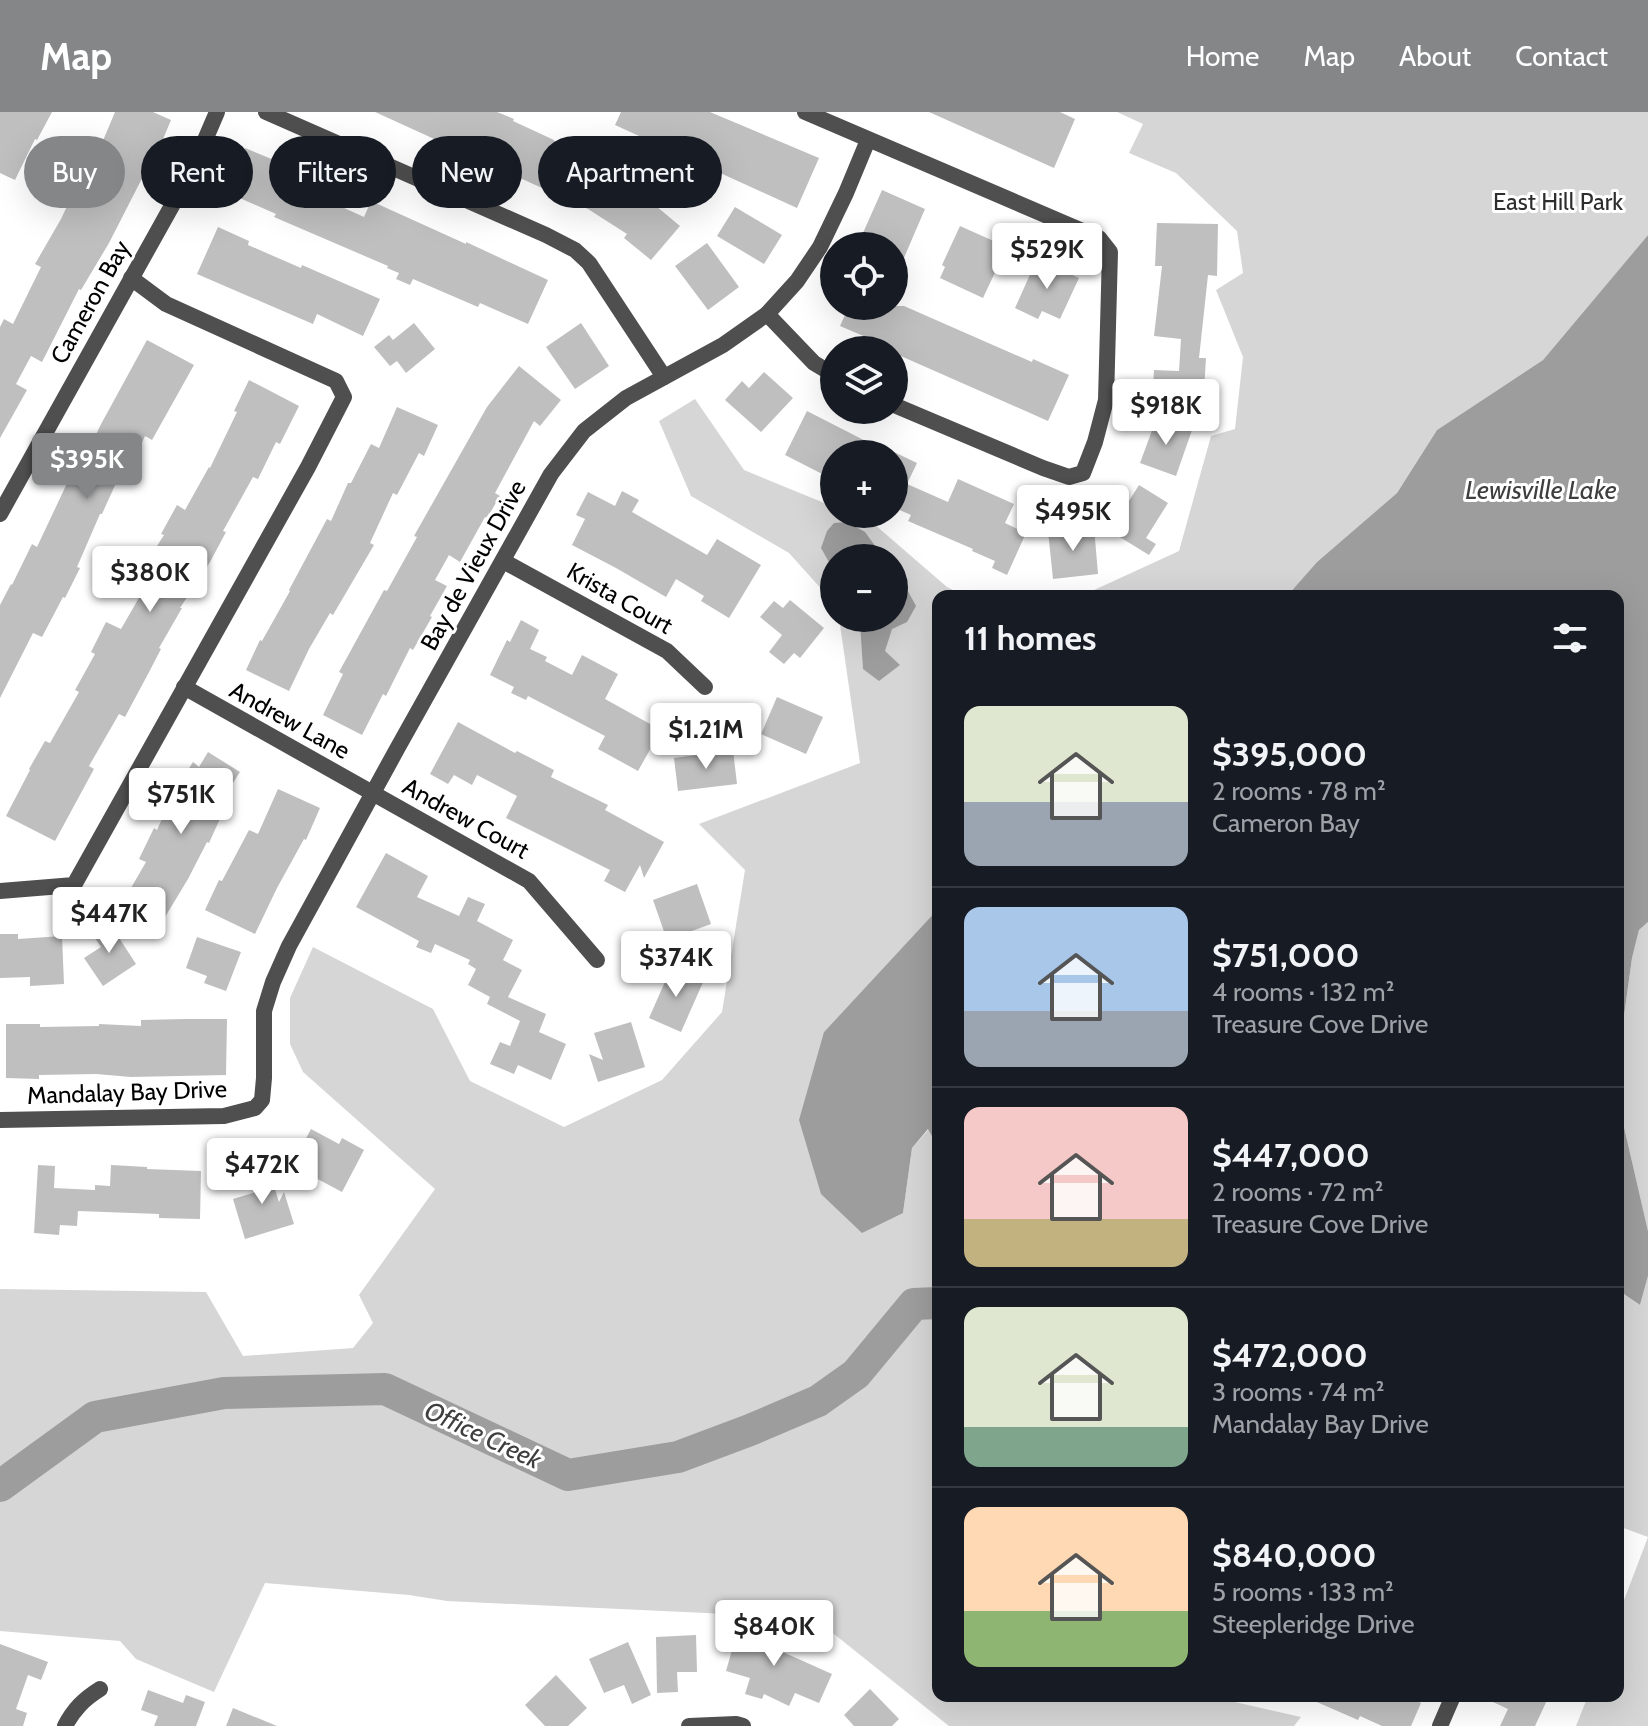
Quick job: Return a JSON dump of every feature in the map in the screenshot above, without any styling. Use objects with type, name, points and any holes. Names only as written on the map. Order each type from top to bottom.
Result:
[{"type":"street","name":"Cameron Bay","points":[[0,514],[193,168],[217,112]]},
{"type":"street","points":[[266,112],[575,250],[589,263],[664,377]]},
{"type":"street","points":[[805,112],[1099,238],[1110,252],[1106,400],[1083,473],[1069,477],[1043,468],[908,411]]},
{"type":"street","name":"Bay de Vieux Drive","points":[[255,1108],[262,1100],[264,1011],[289,946],[551,474],[584,431],[626,398],[723,345],[767,314],[797,281],[820,247],[868,140]]},
{"type":"street","points":[[0,891],[74,885],[344,397],[336,381],[166,304],[131,278]]},
{"type":"street","points":[[767,314],[820,367]]},
{"type":"street","name":"Krista Court","points":[[503,561],[667,651],[705,687]]},
{"type":"street","name":"Andrew Lane","points":[[184,687],[372,794]]},
{"type":"street","name":"Andrew Court","points":[[372,794],[529,881],[597,960]]},
{"type":"street","name":"Mandalay Bay Drive","points":[[0,1120],[224,1116],[255,1108]]},
{"type":"street","points":[[65,1726],[72,1712],[100,1689]]},
{"type":"street","points":[[1440,1726],[1450,1702]]},
{"type":"street","points":[[689,1726],[743,1726]]},
{"type":"green space","name":"East Hill Park","points":[[1117,112],[1648,112],[1648,235],[1543,360],[1437,430],[1397,493],[1317,562],[1292,590],[1094,590],[1179,551],[1211,436],[1235,429],[1243,357],[1216,290],[1243,273],[1237,231],[1176,173],[1129,153],[1143,124]]},
{"type":"green space","points":[[695,399],[744,470],[820,501],[820,528],[879,528],[897,544],[820,544],[820,587],[789,553],[691,496],[659,421]]},
{"type":"green space","points":[[908,553],[953,590],[932,590],[932,915],[824,1032],[903,1213],[912,1148],[929,1129],[932,1135],[932,1702],[1235,1702],[1301,1717],[1294,1726],[949,1726],[814,1618],[447,1601],[265,1583],[214,1692],[136,1659],[120,1641],[0,1631],[0,1289],[206,1292],[243,1356],[353,1348],[373,1323],[359,1295],[435,1189],[303,1072],[290,1044],[290,998],[313,947],[433,1009],[470,1081],[564,1127],[662,1080],[722,1012],[745,870],[699,824],[860,763],[841,632],[908,632]]},
{"type":"green space","points":[[1648,922],[1648,1231],[1624,1127],[1624,1016],[1639,930]]},
{"type":"green space","points":[[1648,1276],[1648,1537],[1624,1528],[1624,1294],[1640,1305]]},
{"type":"green space","points":[[1648,1537],[1648,1726],[1576,1726],[1586,1702],[1624,1702],[1624,1600]]},
{"type":"water","name":"Lewisville Lake","points":[[1648,235],[1648,922],[1639,930],[1624,1016],[1624,590],[1292,590],[1317,562],[1397,493],[1437,430],[1543,360]]},
{"type":"water","points":[[830,528],[858,528],[874,544],[822,544]]},
{"type":"water","points":[[908,591],[916,606],[908,620]]},
{"type":"water","points":[[861,632],[891,632],[885,651],[900,665],[879,681],[863,669]]},
{"type":"water","points":[[932,915],[932,1136],[928,1129],[912,1148],[903,1213],[862,1233],[821,1194],[799,1120],[824,1032]]},
{"type":"water","points":[[1624,1127],[1648,1231],[1648,1276],[1640,1305],[1624,1294]]},
{"type":"building","points":[[0,112],[52,112],[39,136],[24,136],[24,162],[15,180],[0,173]]},
{"type":"building","points":[[115,112],[153,112],[171,120],[164,136],[141,136],[141,180],[109,243],[79,289],[42,362],[31,356],[16,384],[27,390],[0,438],[0,327],[4,319],[13,324],[41,267],[35,264],[66,208],[125,208],[125,136],[105,136]]},
{"type":"building","points":[[375,112],[497,112],[514,119],[545,136],[538,136],[538,186],[522,179],[522,136],[428,136]]},
{"type":"building","points":[[621,112],[710,112],[819,158],[797,208],[722,174],[722,136],[639,136],[615,125]]},
{"type":"building","points":[[929,112],[1060,112],[1075,119],[1054,168]]},
{"type":"building","points":[[253,151],[269,158],[269,208],[344,208],[364,217],[368,208],[386,208],[548,280],[528,324],[413,279],[410,285],[396,279],[399,273],[388,266],[274,217],[276,214],[253,204]]},
{"type":"building","points":[[882,190],[925,209],[908,248],[908,232],[863,232]]},
{"type":"building","points":[[735,207],[782,235],[764,264],[717,236]]},
{"type":"building","points":[[586,208],[658,208],[680,226],[651,260],[624,238],[627,234]]},
{"type":"building","points":[[1157,223],[1218,224],[1217,276],[1208,275],[1199,358],[1206,358],[1203,407],[1161,405],[1166,392],[1153,391],[1154,370],[1179,371],[1181,339],[1154,336],[1162,266],[1155,266]]},
{"type":"building","points":[[960,226],[1007,247],[983,298],[940,278],[945,267],[942,265]]},
{"type":"building","points":[[218,227],[249,241],[248,245],[380,299],[363,336],[317,314],[313,324],[197,274]]},
{"type":"building","points":[[707,243],[739,287],[708,310],[675,266]]},
{"type":"building","points":[[1037,259],[1079,278],[1060,319],[1042,311],[1038,319],[1015,308]]},
{"type":"building","points":[[908,308],[1069,375],[1048,421],[908,359],[908,336],[863,336],[840,326],[843,320],[908,320]]},
{"type":"building","points":[[414,323],[435,349],[406,373],[397,361],[390,366],[374,347],[389,335],[393,340]]},
{"type":"building","points":[[581,323],[609,366],[575,389],[546,347]]},
{"type":"building","points":[[147,340],[194,365],[152,440],[145,436],[127,475],[121,472],[65,598],[42,637],[33,633],[0,698],[0,605],[32,544],[37,547],[70,477],[76,479],[100,426]]},
{"type":"building","points":[[519,366],[561,400],[540,426],[534,421],[495,493],[500,496],[460,562],[449,555],[435,580],[447,586],[362,735],[323,715],[343,674],[339,672],[384,590],[387,591],[417,537],[414,536],[487,407]]},
{"type":"building","points":[[764,372],[793,398],[761,432],[725,400],[742,381],[749,388]]},
{"type":"building","points":[[249,380],[299,406],[280,444],[276,442],[258,479],[253,477],[210,562],[180,608],[125,717],[119,714],[89,766],[94,769],[55,841],[6,816],[45,741],[50,743],[79,692],[75,690],[95,654],[91,652],[106,622],[121,629],[151,577],[141,571],[164,535],[161,534],[177,505],[185,510],[210,468]]},
{"type":"building","points":[[397,407],[438,425],[424,456],[419,453],[397,495],[393,493],[370,543],[374,545],[309,649],[289,691],[246,670],[327,519],[331,521],[348,483],[351,483],[371,444],[379,448]]},
{"type":"building","points":[[807,411],[820,418],[820,424],[832,424],[864,440],[820,440],[820,473],[785,455]]},
{"type":"building","points":[[1157,417],[1192,430],[1176,476],[1140,463]]},
{"type":"building","points":[[908,459],[917,463],[908,482]]},
{"type":"building","points":[[958,479],[1014,504],[1005,523],[1026,533],[1007,575],[992,568],[995,561],[973,549],[908,521],[911,515],[908,514],[908,484],[948,502]]},
{"type":"building","points":[[1139,485],[1168,503],[1146,538],[1156,544],[1149,555],[1110,531]]},
{"type":"building","points":[[622,491],[639,500],[632,512],[707,555],[717,539],[761,565],[729,618],[701,601],[704,596],[676,579],[666,597],[572,545],[585,519],[576,515],[588,492],[615,506]]},
{"type":"building","points":[[1094,527],[1098,574],[1053,579],[1048,531]]},
{"type":"building","points":[[790,600],[820,625],[821,632],[800,658],[794,653],[784,664],[769,652],[782,635],[760,617],[774,601],[783,608]]},
{"type":"building","points":[[521,620],[539,630],[530,649],[547,657],[545,661],[572,675],[582,655],[618,674],[605,699],[661,730],[638,771],[598,749],[605,736],[528,696],[526,700],[511,693],[514,687],[490,675]]},
{"type":"building","points":[[777,697],[823,717],[806,754],[761,734]]},
{"type":"building","points":[[458,722],[554,770],[551,777],[608,805],[605,810],[664,842],[644,878],[640,865],[625,892],[604,881],[610,870],[506,818],[517,796],[477,775],[472,785],[454,775],[448,784],[430,774]]},
{"type":"building","points":[[733,750],[737,784],[678,791],[674,758]]},
{"type":"building","points":[[208,752],[240,772],[216,809],[223,812],[209,843],[162,922],[124,900],[146,862],[139,859],[154,828],[157,830],[174,792],[193,762],[199,767]]},
{"type":"building","points":[[278,789],[320,808],[255,934],[205,910],[249,830],[258,834]]},
{"type":"building","points":[[386,853],[428,876],[417,897],[459,916],[468,897],[485,904],[477,921],[513,940],[503,960],[522,970],[508,997],[546,1014],[539,1032],[566,1044],[551,1080],[518,1065],[514,1074],[490,1064],[500,1042],[510,1046],[520,1021],[487,1004],[490,997],[468,985],[476,969],[468,964],[470,960],[435,944],[431,953],[416,947],[419,941],[356,907]]},
{"type":"building","points":[[697,884],[711,924],[667,940],[653,900]]},
{"type":"building","points":[[108,921],[136,964],[103,986],[84,958],[101,947],[91,932]]},
{"type":"building","points":[[0,934],[18,934],[18,939],[62,936],[64,984],[30,986],[30,977],[0,978]]},
{"type":"building","points":[[197,937],[241,952],[226,991],[204,983],[207,976],[186,968]]},
{"type":"building","points":[[672,966],[704,980],[681,1032],[649,1018]]},
{"type":"building","points":[[227,1019],[226,1075],[131,1077],[96,1074],[39,1075],[39,1079],[6,1078],[6,1024],[40,1024],[40,1027],[99,1024],[141,1026],[141,1020]]},
{"type":"building","points":[[631,1022],[645,1067],[598,1082],[589,1054],[603,1060],[594,1033]]},
{"type":"building","points":[[311,1129],[339,1144],[342,1138],[364,1150],[342,1192],[297,1168],[306,1151],[301,1148]]},
{"type":"building","points":[[267,1164],[279,1202],[284,1192],[294,1224],[245,1239],[233,1199],[256,1192],[249,1169]]},
{"type":"building","points":[[38,1165],[55,1166],[54,1188],[95,1190],[95,1185],[110,1186],[111,1165],[201,1171],[200,1219],[78,1211],[77,1226],[60,1225],[59,1235],[34,1233]]},
{"type":"building","points":[[740,1622],[781,1633],[776,1649],[832,1674],[819,1703],[795,1693],[789,1706],[764,1694],[762,1699],[745,1694],[750,1678],[726,1671]]},
{"type":"building","points":[[696,1635],[697,1672],[677,1672],[678,1692],[657,1693],[656,1637]]},
{"type":"building","points":[[628,1642],[651,1695],[632,1704],[624,1685],[604,1693],[589,1659]]},
{"type":"building","points":[[0,1644],[48,1662],[41,1680],[28,1675],[16,1709],[27,1713],[23,1726],[0,1726]]},
{"type":"building","points":[[556,1675],[587,1708],[568,1726],[545,1726],[525,1705]]},
{"type":"building","points":[[870,1689],[899,1719],[892,1726],[854,1726],[844,1715]]},
{"type":"building","points":[[148,1690],[183,1703],[186,1695],[205,1702],[196,1726],[154,1726],[158,1716],[141,1710]]},
{"type":"building","points":[[1317,1702],[1421,1703],[1411,1726],[1382,1726],[1360,1716],[1358,1720]]},
{"type":"building","points":[[1493,1702],[1546,1702],[1535,1726],[1500,1726],[1508,1709]]},
{"type":"building","points":[[233,1708],[277,1726],[226,1726]]},
{"type":"waterway","name":"Office Creek","points":[[0,1486],[95,1417],[224,1393],[385,1389],[568,1475],[678,1457],[818,1401],[856,1374],[914,1304],[932,1303]]}]
